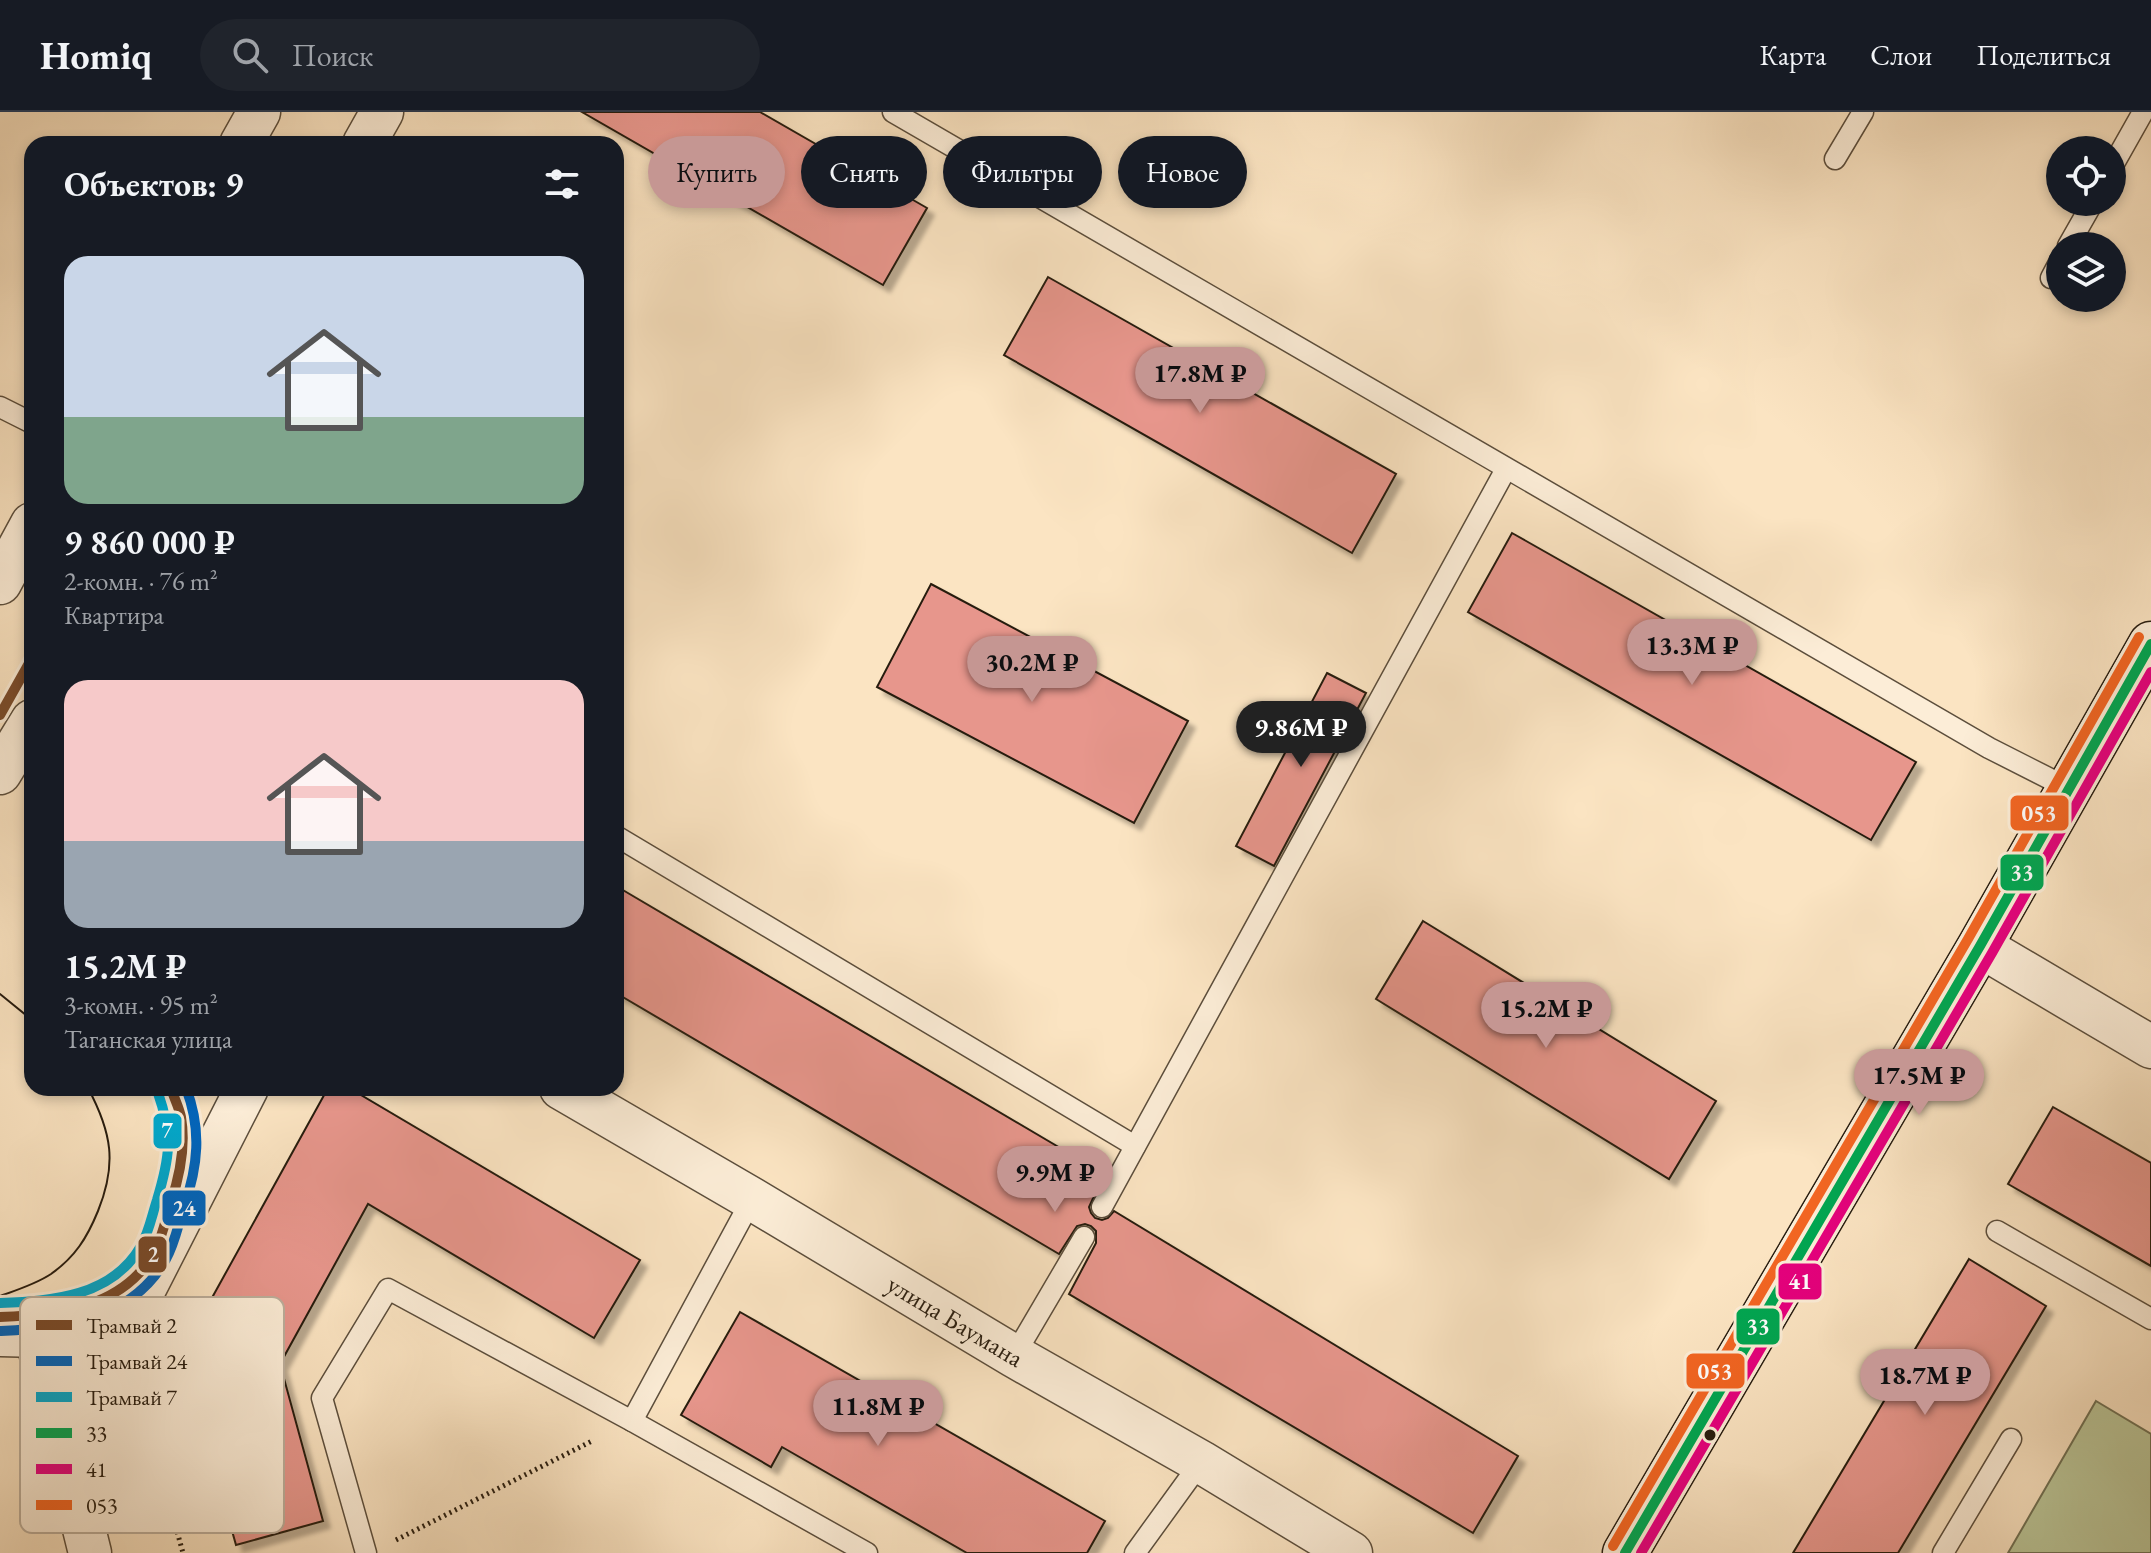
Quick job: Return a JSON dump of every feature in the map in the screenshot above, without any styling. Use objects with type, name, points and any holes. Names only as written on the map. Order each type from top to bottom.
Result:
[{"type":"main road","points":[[1625,1553],[1980,946],[2151,644]]},
{"type":"street","points":[[246,136],[259,112]]},
{"type":"street","points":[[368,136],[382,112]]},
{"type":"street","points":[[0,583],[24,539]]},
{"type":"street","points":[[1980,946],[2151,1047]]},
{"type":"street","points":[[140,1297],[243,1096]]},
{"type":"street","name":"улица Баумана","points":[[575,1096],[1351,1553]]},
{"type":"street","points":[[83,1533],[90,1553]]},
{"type":"lane","points":[[893,112],[1989,748],[2068,788]]},
{"type":"lane","points":[[1835,159],[1863,112]]},
{"type":"lane","points":[[2126,142],[2143,112]]},
{"type":"lane","points":[[0,407],[24,419]]},
{"type":"lane","points":[[1102,1207],[1506,469]]},
{"type":"lane","points":[[624,841],[1135,1146]]},
{"type":"lane","points":[[632,1421],[752,1199]]},
{"type":"lane","points":[[1997,1231],[2151,1319]]},
{"type":"lane","points":[[1014,1356],[1084,1237]]},
{"type":"lane","points":[[374,1550],[322,1398],[388,1289],[867,1553]]},
{"type":"lane","points":[[1943,1553],[2011,1439]]},
{"type":"lane","points":[[1135,1553],[1201,1462]]},
{"type":"path","points":[[374,1550],[632,1421]]},
{"type":"path","points":[[177,1533],[183,1553]]},
{"type":"green space","points":[[2096,1401],[2151,1434],[2151,1553],[2008,1553]]},
{"type":"building","points":[[582,112],[760,112],[802,136],[801,208],[927,208],[883,285],[749,208],[785,208],[785,136],[648,136],[648,150]]},
{"type":"building","points":[[1048,277],[1396,474],[1352,553],[1004,355]]},
{"type":"building","points":[[1512,533],[1916,762],[1871,840],[1468,612]]},
{"type":"building","points":[[931,584],[1188,721],[1134,823],[877,687]]},
{"type":"building","points":[[1327,673],[1366,693],[1274,866],[1236,846]]},
{"type":"building","points":[[624,891],[1084,1162],[1076,1177],[1095,1194],[1089,1207],[1095,1218],[1108,1218],[1114,1211],[1518,1456],[1473,1533],[1069,1294],[1096,1243],[1096,1231],[1091,1226],[1077,1226],[1059,1254],[624,998]]},
{"type":"building","points":[[1423,921],[1716,1101],[1669,1179],[1376,999]]},
{"type":"building","points":[[324,1096],[363,1096],[640,1260],[594,1338],[368,1204],[284,1357],[284,1297],[212,1297]]},
{"type":"building","points":[[2053,1107],[2151,1163],[2151,1266],[2008,1184]]},
{"type":"building","points":[[1969,1259],[2046,1306],[1898,1553],[1793,1553]]},
{"type":"building","points":[[740,1312],[1105,1521],[1087,1553],[967,1553],[782,1447],[771,1467],[681,1415]]},
{"type":"building","points":[[284,1379],[323,1521],[284,1532]]},
{"type":"building","points":[[233,1533],[280,1533],[236,1545]]},
{"type":"tram line","name":"2","points":[[0,715],[24,672]]},
{"type":"tram line","points":[[0,994],[24,1014]]},
{"type":"tram line","points":[[0,1296],[39,1281],[59,1268],[79,1246],[98,1211],[110,1163],[107,1134],[92,1096]]},
{"type":"tram line","name":"7","points":[[64,1297],[97,1286],[114,1276],[129,1263],[141,1246],[167,1159],[168,1134],[159,1096]]},
{"type":"tram line","name":"2","points":[[106,1297],[143,1269],[161,1238],[177,1181],[183,1139],[181,1117],[174,1096]]},
{"type":"tram line","name":"24","points":[[133,1297],[152,1279],[166,1259],[189,1192],[195,1162],[196,1133],[189,1096]]},
{"type":"tram line","name":"7","points":[[0,1303],[20,1302]]},
{"type":"tram line","name":"2","points":[[0,1317],[20,1316]]},
{"type":"tram line","name":"24","points":[[1,1331],[20,1329]]},
{"type":"transit line","name":"053","points":[[1613,1546],[1968,939],[2139,637]]},
{"type":"transit line","name":"33","points":[[1625,1553],[1980,946],[2151,644]]},
{"type":"transit line","name":"41","points":[[1641,1553],[1992,953],[2151,672]]}]
